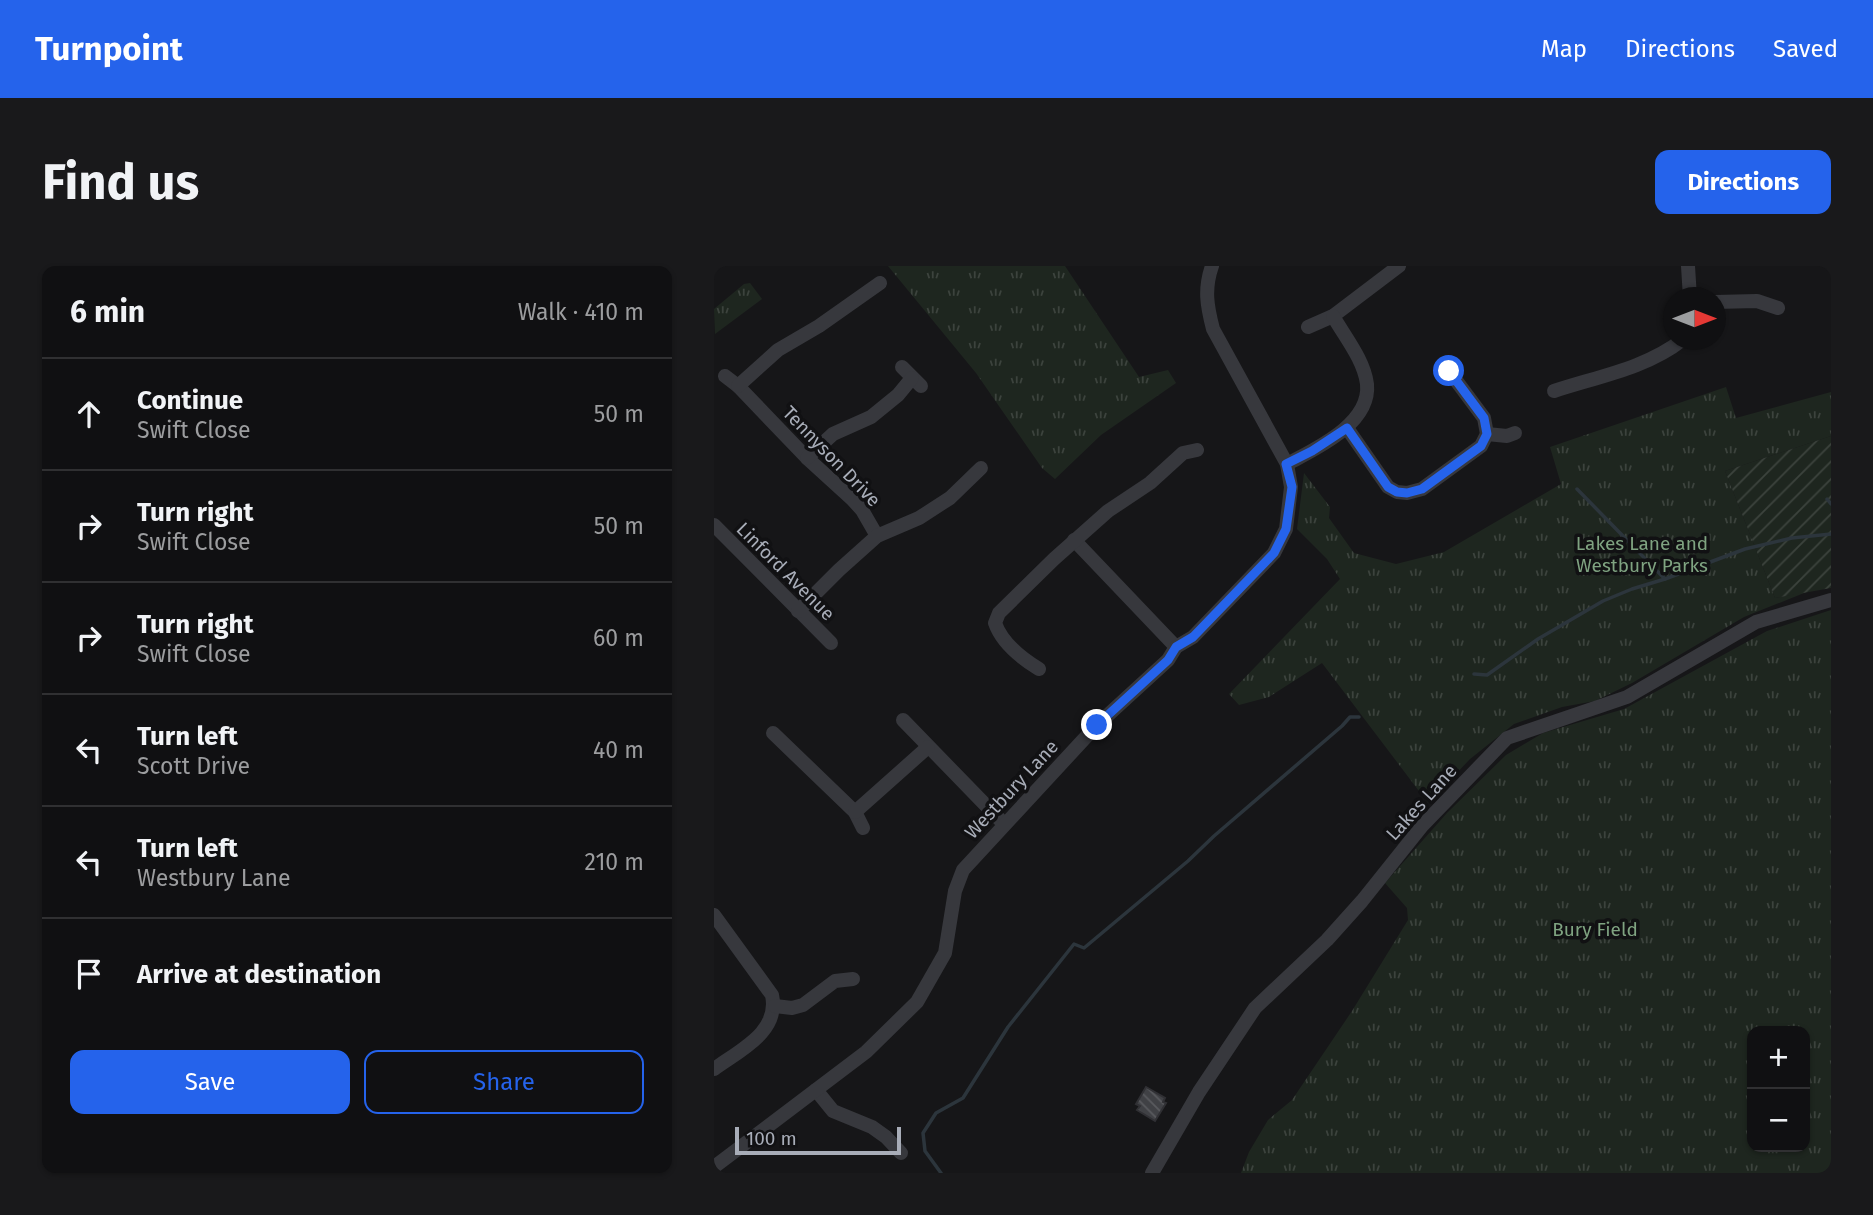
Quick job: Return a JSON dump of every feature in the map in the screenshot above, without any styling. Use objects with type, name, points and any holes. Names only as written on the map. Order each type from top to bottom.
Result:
[{"type":"street","name":"Westbury Lane","points":[[714,1167],[866,1052],[917,1002],[945,953],[955,891],[963,870],[1097,725],[1168,660],[1176,647],[1193,637],[1274,553],[1286,529],[1292,487],[1286,464],[1213,329],[1208,312],[1206,283],[1212,266]]},
{"type":"street","points":[[1308,327],[1333,317],[1399,266]]},
{"type":"street","points":[[1688,266],[1689,287]]},
{"type":"street","points":[[738,386],[778,350],[876,292]]},
{"type":"street","points":[[1726,302],[1757,301],[1778,309]]},
{"type":"street","points":[[1286,464],[1347,428],[1362,406],[1367,385],[1359,360],[1333,317]]},
{"type":"street","points":[[1554,391],[1634,365],[1668,350]]},
{"type":"street","points":[[1347,428],[1388,487],[1407,493],[1422,489],[1481,446],[1487,434],[1484,418],[1449,371]]},
{"type":"street","name":"Tennyson Drive","points":[[725,376],[852,499],[862,510],[877,536],[798,611]]},
{"type":"street","points":[[807,458],[833,434],[871,417],[898,395],[912,377]]},
{"type":"street","points":[[1487,434],[1507,436],[1515,433]]},
{"type":"street","points":[[1039,669],[1022,659],[998,632],[995,623],[999,613],[1108,511],[1150,483],[1183,453],[1197,450]]},
{"type":"street","points":[[877,536],[919,518],[978,477]]},
{"type":"street","name":"Linford Avenue","points":[[714,525],[831,643]]},
{"type":"street","points":[[1074,540],[1176,647]]},
{"type":"street","name":"Lakes Lane","points":[[1152,1173],[1199,1092],[1255,1007],[1327,940],[1422,826],[1507,738],[1627,697],[1756,622],[1831,600]]},
{"type":"street","points":[[903,720],[1004,824]]},
{"type":"street","points":[[773,733],[855,811],[863,828]]},
{"type":"street","points":[[855,811],[928,747]]},
{"type":"street","points":[[714,915],[772,995],[775,1006],[772,1019],[764,1032],[714,1069]]},
{"type":"street","points":[[775,1006],[803,1006],[835,981],[853,979]]},
{"type":"street","points":[[816,1090],[833,1111],[872,1127],[902,1153]]},
{"type":"green space","points":[[888,266],[1065,266],[1139,377],[1168,370],[1176,383],[1101,435],[1055,479],[1042,468],[976,373]]},
{"type":"green space","points":[[750,283],[762,299],[715,334],[714,309],[744,284]]},
{"type":"green space","name":"Lakes Lane and Westbury Parks","points":[[1726,387],[1736,418],[1831,392],[1831,436],[1725,471],[1775,598],[1809,591],[1744,617],[1632,683],[1595,701],[1562,707],[1514,724],[1470,759],[1428,803],[1322,663],[1269,697],[1239,705],[1229,694],[1340,579],[1327,559],[1297,529],[1304,473],[1330,507],[1329,518],[1354,553],[1396,564],[1444,552],[1561,484],[1550,447]]},
{"type":"green space","points":[[1831,436],[1831,588],[1775,598],[1725,471]]},
{"type":"green space","name":"Bury Field","points":[[1831,610],[1831,1173],[1241,1173],[1249,1152],[1268,1120],[1292,1100],[1352,1011],[1408,920],[1407,908],[1385,883],[1447,813],[1506,755],[1543,733],[1624,709],[1767,631]]},
{"type":"building","points":[[1146,1087],[1165,1098],[1163,1102],[1166,1103],[1155,1121],[1137,1110],[1140,1106],[1136,1104]]},
{"type":"waterway","points":[[1577,489],[1665,579]]},
{"type":"waterway","points":[[1827,499],[1831,504]]},
{"type":"waterway","points":[[1474,674],[1487,675],[1538,639],[1603,601],[1632,589],[1745,549],[1792,538],[1831,534]]},
{"type":"waterway","points":[[941,1173],[925,1151],[923,1133],[936,1113],[963,1098],[1008,1027],[1074,944],[1084,948],[1188,861],[1350,717],[1359,717]]},
{"type":"route","points":[[1097,725],[1168,660],[1176,647],[1193,637],[1274,553],[1286,529],[1292,487],[1286,464],[1347,428],[1388,487],[1407,493],[1422,489],[1481,446],[1487,434],[1484,418],[1449,371]]}]
